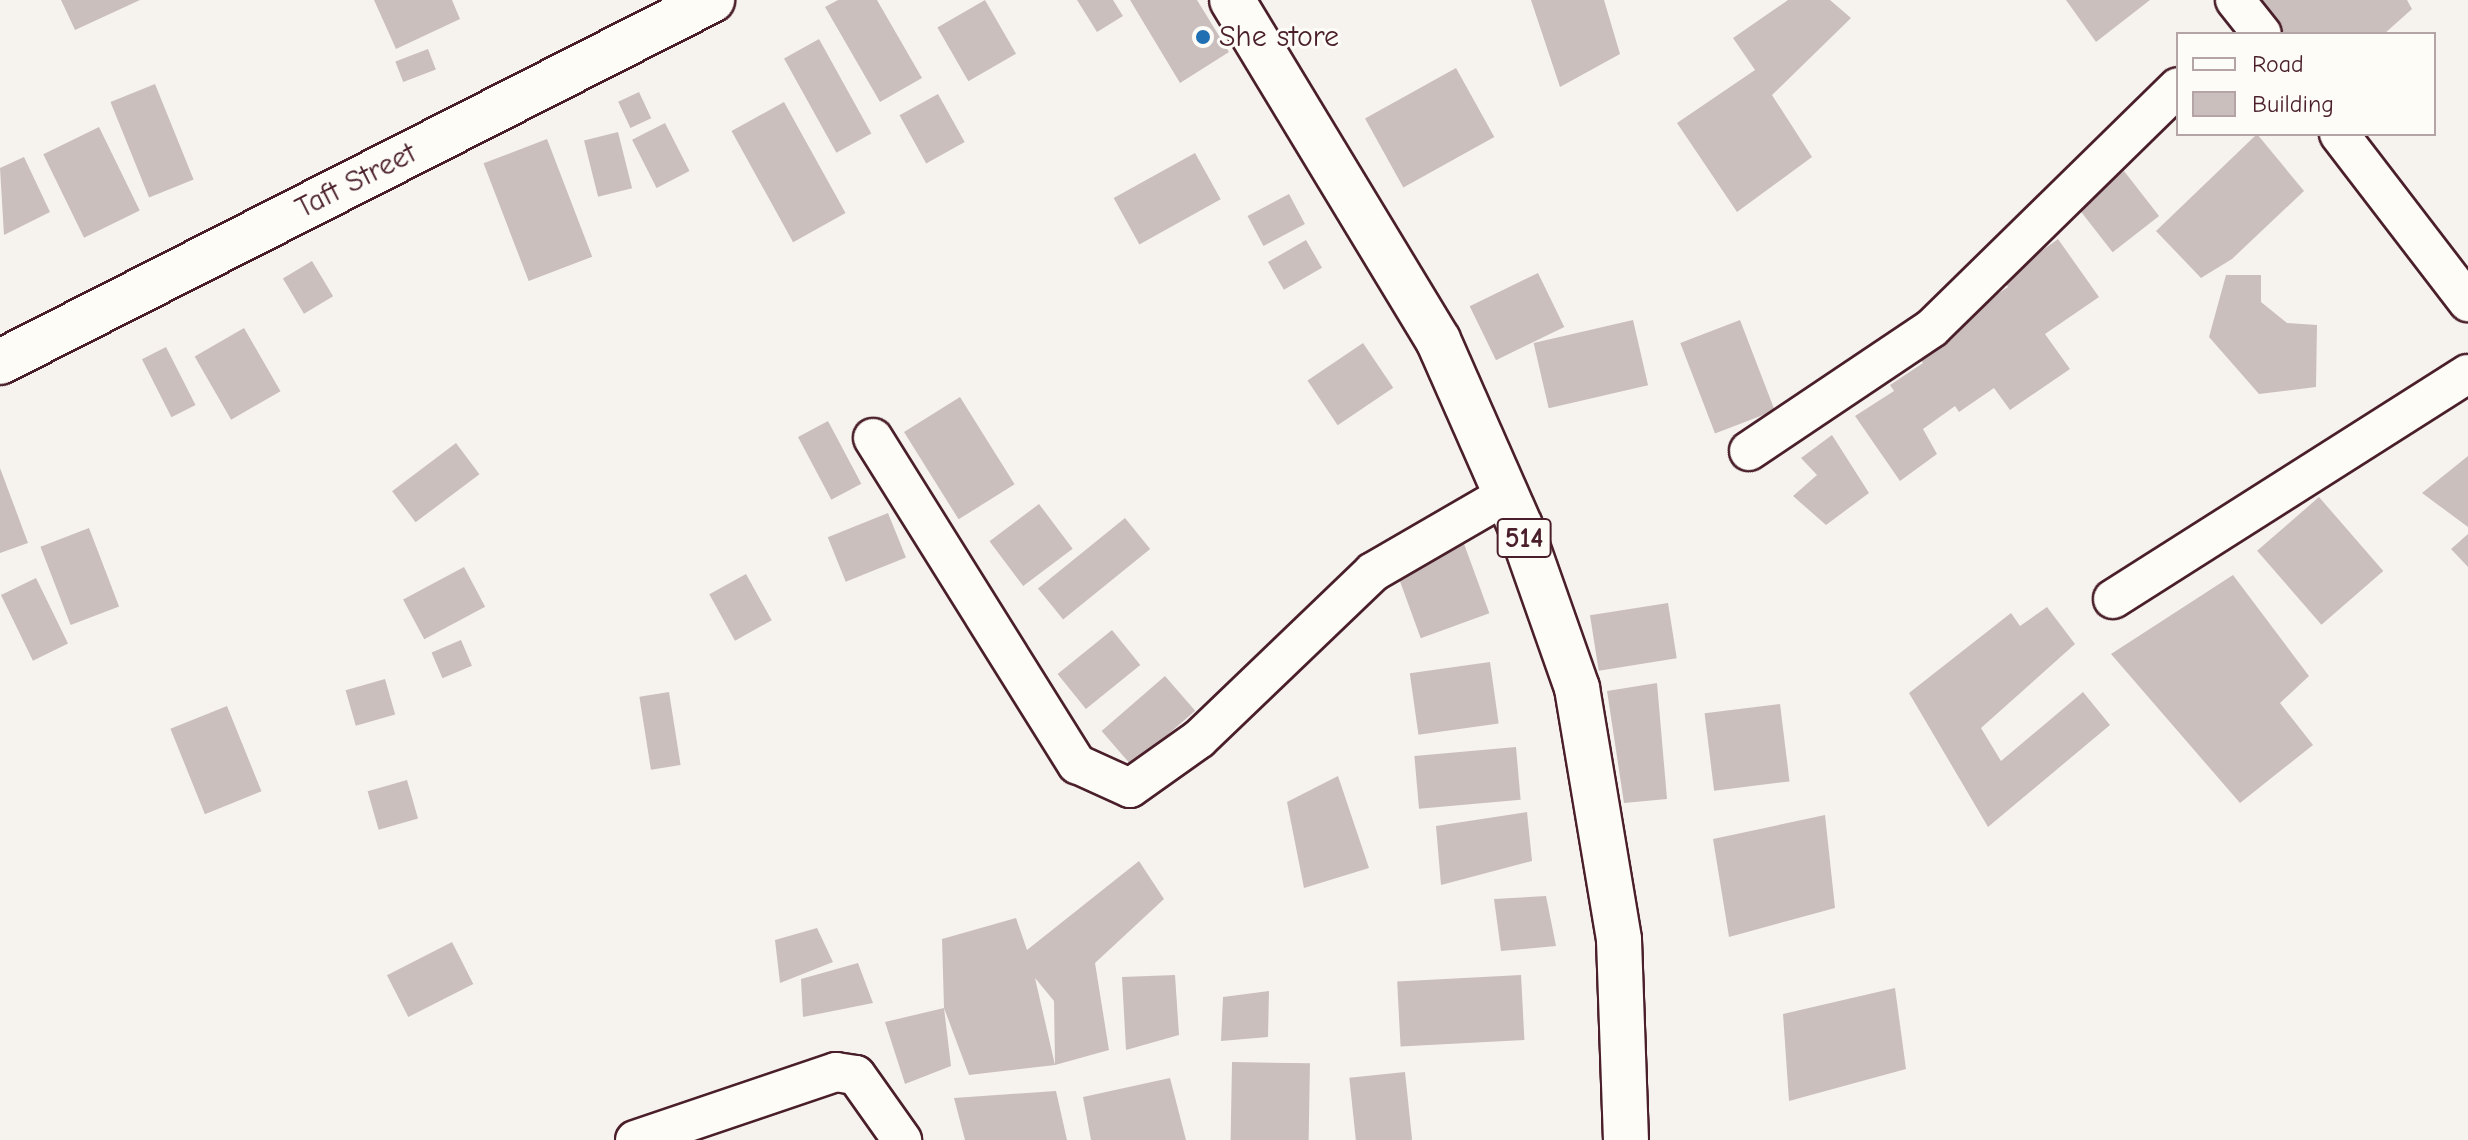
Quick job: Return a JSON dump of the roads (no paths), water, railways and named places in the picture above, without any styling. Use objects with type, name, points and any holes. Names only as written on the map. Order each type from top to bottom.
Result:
[{"type":"main road","name":"Taft Street","points":[[0,362],[712,0]]},
{"type":"main road","name":"514","points":[[1232,0],[1438,340],[1506,495],[1577,688],[1619,940],[1626,1140]]},
{"type":"street","points":[[2235,0],[2258,32]]},
{"type":"street","points":[[1749,451],[1932,328],[2176,89]]},
{"type":"street","points":[[2341,136],[2468,302]]},
{"type":"street","points":[[2113,599],[2468,374]]},
{"type":"street","points":[[873,438],[1077,764],[1130,788],[1190,747],[1373,572],[1506,495]]},
{"type":"street","points":[[635,1140],[836,1072],[856,1075],[902,1140]]},
{"type":"place","name":"She store","points":[[1203,37]]}]
